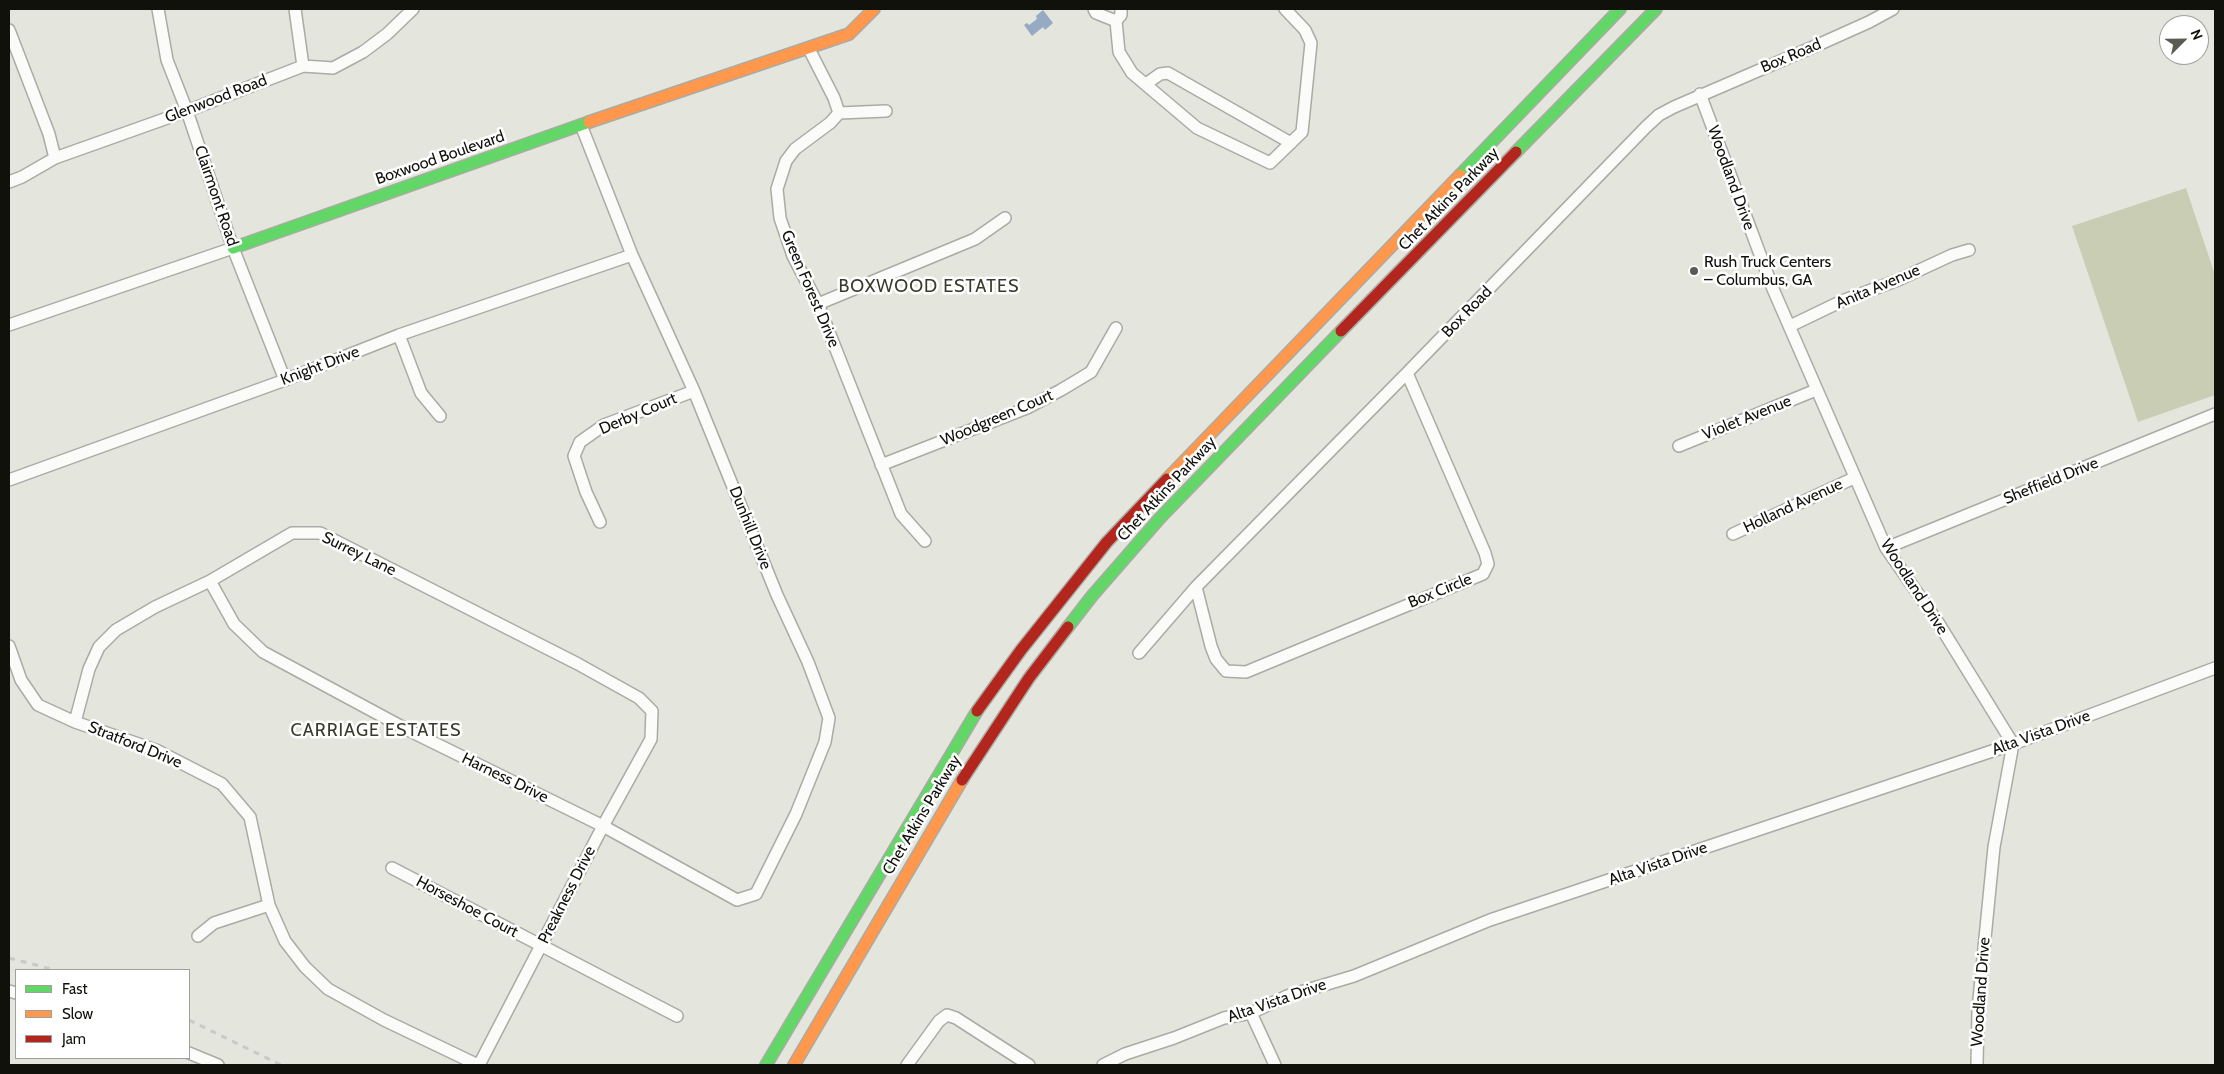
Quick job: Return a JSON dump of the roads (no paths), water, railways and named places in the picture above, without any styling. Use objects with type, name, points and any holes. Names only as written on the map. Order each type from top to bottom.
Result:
[{"type":"main road","name":"Boxwood Boulevard","points":[[233,248],[581,125],[808,50],[848,34],[874,9]]},
{"type":"main road","name":"Chet Atkins Parkway","points":[[766,1065],[971,720],[1021,650],[1107,542],[1620,9]]},
{"type":"main road","name":"Chet Atkins Parkway","points":[[794,1065],[958,784],[1029,678],[1092,596],[1160,518],[1241,433],[1656,9]]},
{"type":"street","name":"Clairmont Road","points":[[158,9],[167,60],[187,111],[233,248],[285,380]]},
{"type":"street","points":[[295,9],[303,66]]},
{"type":"street","name":"Glenwood Road","points":[[9,182],[55,158],[187,111],[303,66],[333,68],[363,52],[388,34],[413,9]]},
{"type":"street","points":[[1094,9],[1096,13],[1116,21]]},
{"type":"street","points":[[1121,9],[1121,14],[1116,21],[1120,52],[1132,73],[1197,128],[1270,163],[1302,132],[1311,43],[1305,30],[1285,9]]},
{"type":"street","name":"Box Road","points":[[1139,653],[1196,587],[1659,115],[1700,94],[1820,44],[1893,9]]},
{"type":"street","points":[[9,30],[49,134],[55,158]]},
{"type":"street","points":[[808,50],[834,98],[838,113],[854,114],[886,111]]},
{"type":"street","points":[[1146,84],[1160,74],[1168,73],[1291,143]]},
{"type":"street","name":"Woodland Drive","points":[[1700,94],[1740,203],[1816,390],[1886,548],[1939,624],[2013,744],[1994,847],[1978,1009],[1977,1065]]},
{"type":"street","name":"Green Forest Drive","points":[[838,113],[830,123],[795,150],[786,161],[777,189],[777,204],[788,245],[818,304],[901,514],[924,541]]},
{"type":"street","name":"Dunhill Drive","points":[[581,125],[632,255],[694,391],[777,595],[808,662],[829,718],[825,742],[796,814],[756,894],[737,900],[719,891]]},
{"type":"street","points":[[818,304],[976,238],[1005,218]]},
{"type":"street","name":"Boxwood Boulevard","points":[[9,325],[233,248]]},
{"type":"street","name":"Anita Avenue","points":[[1790,326],[1842,301],[1898,280],[1952,255],[1969,250]]},
{"type":"street","name":"Knight Drive","points":[[9,480],[285,380],[399,335],[632,255]]},
{"type":"street","name":"Woodgreen Court","points":[[881,465],[1028,408],[1061,390],[1091,372],[1116,328]]},
{"type":"street","points":[[399,335],[421,393],[440,416]]},
{"type":"street","name":"Box Circle","points":[[1196,587],[1216,659],[1226,671],[1246,672],[1483,574],[1488,564],[1471,520],[1407,374]]},
{"type":"street","name":"Violet Avenue","points":[[1679,446],[1816,390]]},
{"type":"street","name":"Derby Court","points":[[600,522],[586,492],[574,456],[580,442],[604,425],[694,391]]},
{"type":"street","name":"Sheffield Drive","points":[[1886,548],[2215,414]]},
{"type":"street","name":"Holland Avenue","points":[[1732,534],[1854,478]]},
{"type":"street","name":"Surrey Lane","points":[[75,722],[90,669],[99,647],[116,630],[155,607],[210,581],[292,533],[320,533],[578,664],[639,698],[652,711],[651,725]]},
{"type":"street","name":"Harness Drive","points":[[210,581],[234,624],[263,652],[414,733],[603,826],[719,891]]},
{"type":"street","name":"Stratford Drive","points":[[9,646],[22,680],[38,705],[75,722],[156,750],[222,784],[250,817],[269,905],[286,941],[305,967],[328,989],[384,1020],[478,1065]]},
{"type":"street","name":"Alta Vista Drive","points":[[1103,1065],[1125,1054],[1174,1038],[1224,1018],[1251,1013],[1287,996],[1354,976],[1490,920],[2013,744],[2215,668]]},
{"type":"street","name":"Preakness Drive","points":[[478,1065],[650,739],[651,725]]},
{"type":"street","name":"Horseshoe Court","points":[[392,868],[677,1016]]},
{"type":"street","points":[[198,936],[214,923],[269,905]]},
{"type":"street","points":[[1251,1013],[1275,1065]]},
{"type":"street","points":[[907,1065],[939,1021],[947,1015],[956,1018],[1029,1065]]},
{"type":"street","points":[[190,1053],[218,1065]]},
{"type":"water","points":[[1043,10],[1053,23],[1045,30],[1043,27],[1032,36],[1024,25],[1027,23],[1029,25],[1037,19],[1036,16]]},
{"type":"railway","points":[[9,958],[51,969]]},
{"type":"railway","points":[[190,1020],[281,1065]]},
{"type":"place","name":"Rush Truck Centers – Columbus, GA","points":[[1694,271]]},
{"type":"district","name":"BOXWOOD ESTATES","points":[[929,287]]},
{"type":"district","name":"CARRIAGE ESTATES","points":[[376,731]]}]
